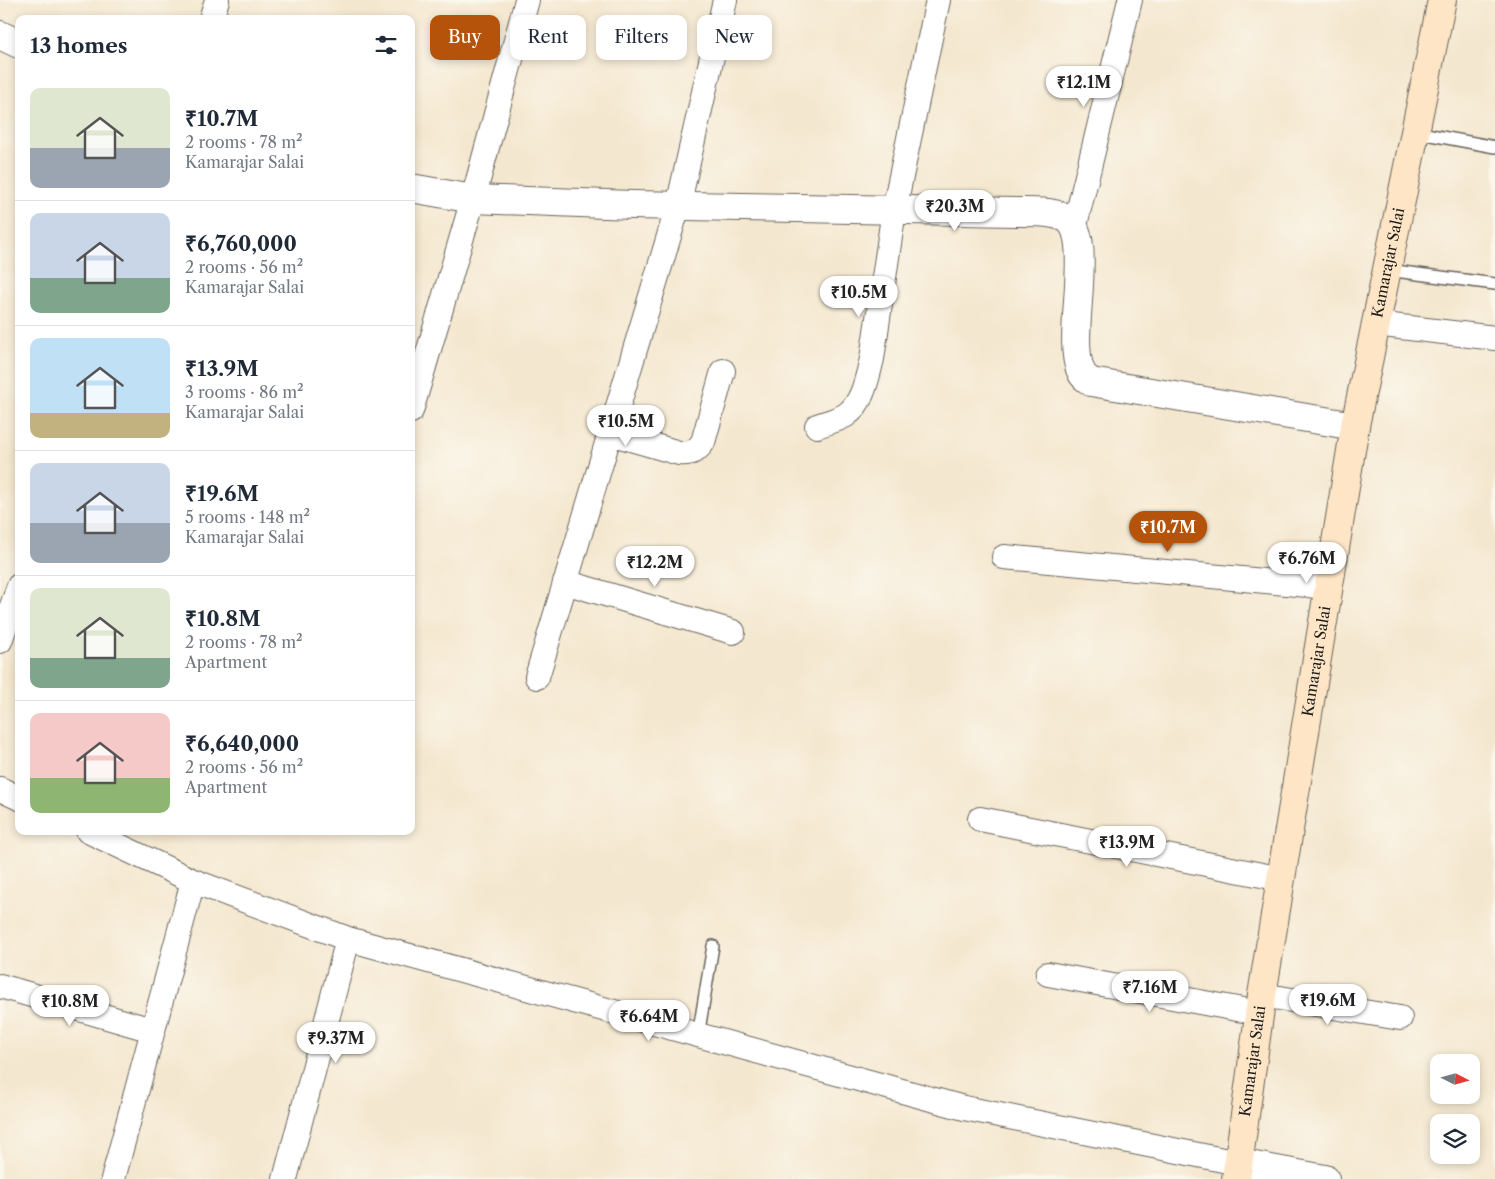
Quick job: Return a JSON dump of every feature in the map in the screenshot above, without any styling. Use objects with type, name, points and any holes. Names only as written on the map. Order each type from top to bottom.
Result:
[{"type":"main road","name":"Kamarajar Salai","points":[[1237,1171],[1261,1004],[1355,426],[1442,0]]},
{"type":"street","points":[[212,15],[217,0]]},
{"type":"street","points":[[415,397],[473,198],[527,0]]},
{"type":"street","points":[[537,676],[678,206],[725,0]]},
{"type":"street","points":[[816,426],[846,415],[858,401],[866,380],[872,359],[894,210],[938,0]]},
{"type":"street","points":[[1130,0],[1075,225],[1079,242],[1077,345],[1079,365],[1083,375],[1091,382],[1355,426]]},
{"type":"street","points":[[0,35],[15,42]]},
{"type":"street","points":[[415,189],[473,198],[678,206],[1048,213],[1066,218],[1075,225]]},
{"type":"street","points":[[1375,324],[1495,338]]},
{"type":"street","points":[[610,433],[679,453],[689,454],[697,451],[703,442],[724,371]]},
{"type":"street","points":[[1004,557],[1329,587]]},
{"type":"street","points":[[565,582],[733,632]]},
{"type":"street","points":[[0,641],[15,598]]},
{"type":"street","points":[[0,789],[15,796]]},
{"type":"street","points":[[980,819],[1282,879]]},
{"type":"street","points":[[96,835],[193,881],[348,939],[562,996],[698,1036],[964,1108],[1237,1171],[1325,1179]]},
{"type":"street","points":[[115,1178],[152,1030],[193,881]]},
{"type":"street","points":[[285,1179],[348,939]]},
{"type":"street","points":[[1048,974],[1261,1004],[1400,1018]]},
{"type":"street","points":[[0,986],[152,1030]]},
{"type":"lane","points":[[1415,132],[1495,147]]},
{"type":"lane","points":[[1387,270],[1495,284]]},
{"type":"lane","points":[[698,1036],[713,946]]}]
